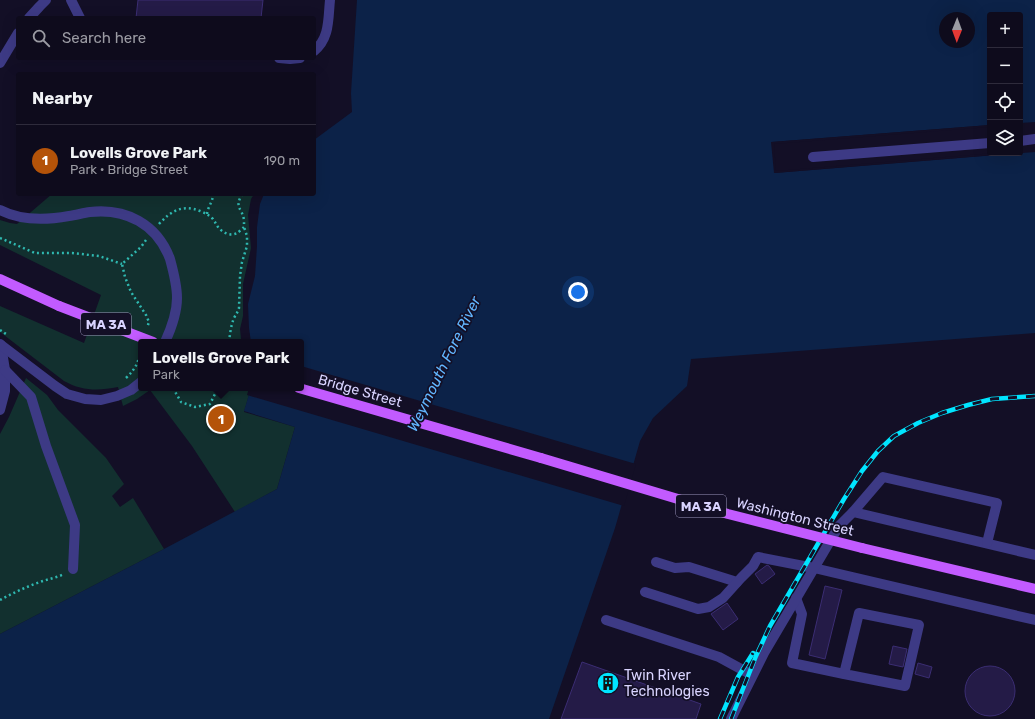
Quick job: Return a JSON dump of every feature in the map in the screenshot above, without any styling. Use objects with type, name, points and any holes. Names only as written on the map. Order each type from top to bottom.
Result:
[{"type":"main road","name":"MA 3A","points":[[0,279],[59,306],[146,339]]},
{"type":"main road","name":"Bridge Street","points":[[304,389],[413,420]]},
{"type":"main road","name":"Washington Street","points":[[413,420],[728,514],[862,548],[1035,589]]},
{"type":"street","points":[[31,16],[46,0]]},
{"type":"street","points":[[71,0],[79,16]]},
{"type":"street","points":[[316,50],[321,46],[326,34],[330,0]]},
{"type":"street","points":[[0,63],[16,36]]},
{"type":"street","points":[[1023,141],[1035,139]]},
{"type":"street","points":[[813,157],[987,143]]},
{"type":"street","points":[[0,210],[18,217],[35,219],[52,219],[89,212],[123,214],[137,220],[152,230],[160,239],[166,250],[176,287],[176,311],[166,339]]},
{"type":"street","points":[[0,410],[5,391],[5,370],[1,345]]},
{"type":"street","points":[[1,345],[67,394],[101,400],[117,396],[131,390],[138,384]]},
{"type":"street","points":[[5,370],[31,397],[46,446],[75,525],[73,569]]},
{"type":"street","points":[[732,719],[764,652],[839,526],[883,477],[997,503],[987,544]]},
{"type":"street","points":[[853,512],[1035,555]]},
{"type":"street","points":[[645,592],[698,609],[709,607],[723,598],[753,566],[758,557],[814,568],[1035,620]]},
{"type":"street","points":[[656,562],[675,568],[689,567],[737,582]]},
{"type":"street","points":[[796,598],[802,614],[792,663],[844,674],[905,686],[919,625],[859,613],[844,674]]},
{"type":"street","points":[[606,620],[719,657],[752,676]]},
{"type":"path","points":[[207,214],[214,196]]},
{"type":"path","points":[[229,339],[230,330],[239,308],[240,276],[242,262],[247,246],[244,219],[238,206],[241,196]]},
{"type":"path","points":[[122,264],[142,247],[152,230],[165,217],[184,208],[194,209],[207,214],[214,220],[219,228],[227,234],[232,235],[237,233],[244,227]]},
{"type":"path","points":[[0,238],[35,253],[72,253],[99,256],[122,264]]},
{"type":"path","points":[[122,264],[130,292],[146,315],[149,322],[147,329]]},
{"type":"path","points":[[0,330],[11,338]]},
{"type":"path","points":[[124,380],[132,372],[138,362]]},
{"type":"path","points":[[175,391],[181,402],[195,406],[210,404],[216,391]]},
{"type":"path","points":[[0,600],[12,593],[40,582],[57,578],[73,569]]},
{"type":"green space","points":[[50,196],[253,196],[248,215],[251,248],[243,284],[243,316],[240,329],[241,339],[138,339],[138,391],[149,391],[123,406],[118,387],[90,389],[77,387],[64,381],[0,332],[0,306],[84,343],[101,295],[0,245],[0,220],[17,224]]},
{"type":"green space","points":[[26,378],[47,395],[58,410],[106,458],[124,484],[112,496],[120,507],[133,498],[164,549],[0,634],[0,434]]},
{"type":"green space","points":[[151,391],[250,391],[244,412],[295,427],[277,489],[235,512],[192,446]]},
{"type":"water","name":"Weymouth Fore River","points":[[357,0],[1035,0],[1035,122],[1023,123],[1023,12],[987,12],[987,125],[772,142],[775,173],[987,156],[1023,156],[1023,153],[1035,152],[1035,333],[691,359],[687,386],[653,418],[640,441],[615,528],[549,719],[0,719],[0,634],[277,489],[295,427],[244,411],[250,391],[304,391],[304,339],[251,339],[248,304],[255,276],[257,227],[260,204],[263,196],[316,196],[316,139],[352,112],[351,93]]},
{"type":"pier","points":[[987,125],[987,127],[774,144],[776,171],[987,154],[987,156],[774,173],[771,142]]},
{"type":"pier","points":[[304,367],[636,464],[624,506],[247,395],[248,391],[304,391]]},
{"type":"building","points":[[138,0],[263,0],[261,16],[136,16]]},
{"type":"building","points":[[767,565],[775,574],[762,584],[755,574]]},
{"type":"building","points":[[825,586],[842,590],[825,659],[809,655]]},
{"type":"building","points":[[727,603],[738,619],[723,630],[711,614]]},
{"type":"building","points":[[893,646],[907,649],[903,667],[889,664]]},
{"type":"building","name":"Twin River Technologies","points":[[582,662],[701,704],[696,719],[561,719]]},
{"type":"building","points":[[918,663],[932,667],[929,678],[915,674]]},
{"type":"building","points":[[990,666],[999,668],[1010,677],[1015,691],[1013,700],[1004,711],[990,716],[981,714],[970,705],[965,691],[967,682],[976,671]]},
{"type":"railway","points":[[731,719],[756,656],[770,626],[844,499],[862,471],[878,451],[894,436],[918,423],[942,413],[992,399],[1035,396]]},
{"type":"railway","points":[[720,719],[738,677],[753,653]]},
{"type":"place","name":"Lovells Grove Park","points":[[221,419]]},
{"type":"place","name":"Twin River Technologies","points":[[608,683]]}]
